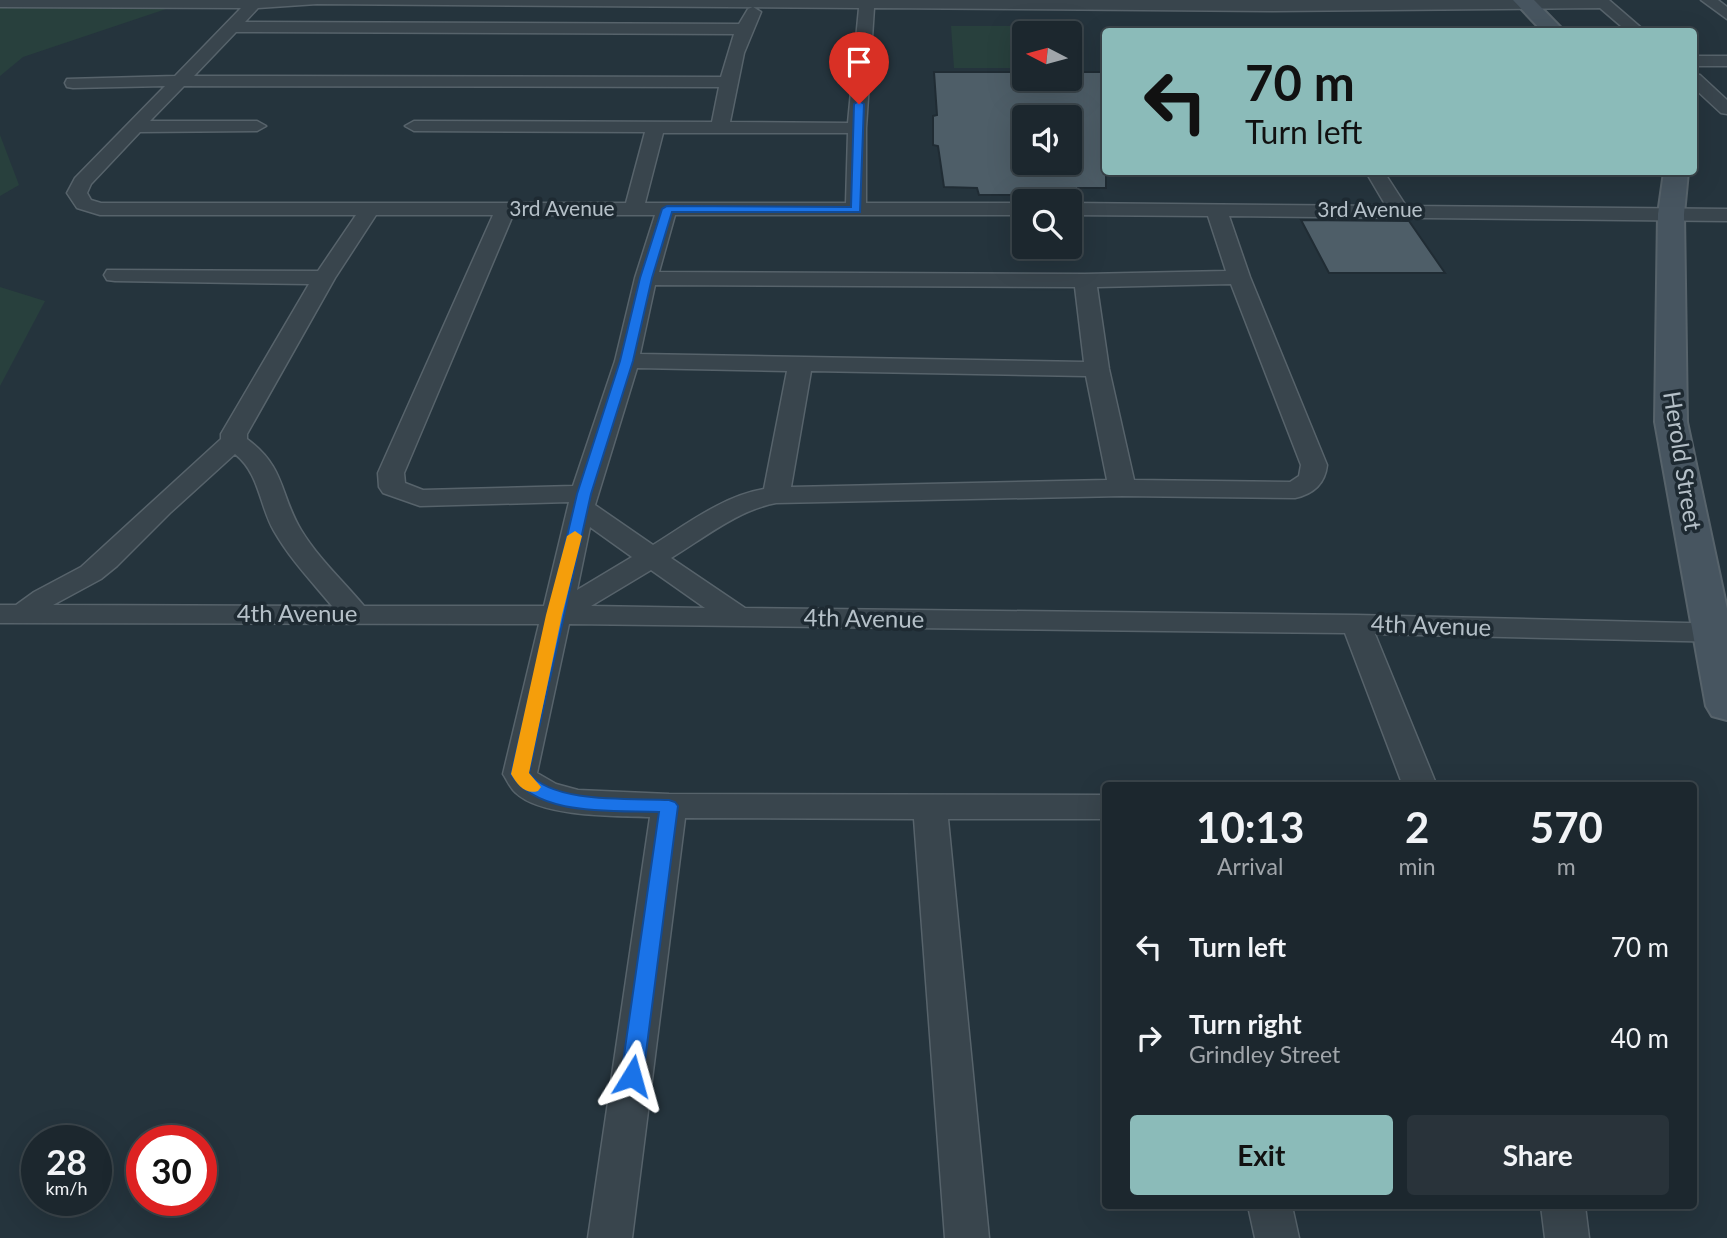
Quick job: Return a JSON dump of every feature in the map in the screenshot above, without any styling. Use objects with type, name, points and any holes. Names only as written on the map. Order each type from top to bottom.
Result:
[{"type":"street","points":[[0,2],[254,4],[317,0],[713,1],[867,5],[1023,2],[1602,2],[1633,28]]},
{"type":"street","points":[[1708,0],[1727,14]]},
{"type":"street","points":[[1525,2],[1551,28]]},
{"type":"street","points":[[720,128],[743,29],[759,3]]},
{"type":"street","points":[[1271,3],[1283,23]]},
{"type":"street","points":[[134,127],[254,4]]},
{"type":"street","points":[[856,210],[857,128],[867,5]]},
{"type":"street","points":[[233,27],[743,29]]},
{"type":"street","points":[[1697,61],[1727,61]]},
{"type":"street","points":[[73,83],[730,82]]},
{"type":"street","points":[[1697,82],[1725,105]]},
{"type":"street","points":[[134,127],[257,126]]},
{"type":"street","name":"3rd Avenue","points":[[134,127],[82,182],[77,193],[84,204],[100,208],[1012,209]]},
{"type":"street","points":[[414,127],[857,128]]},
{"type":"street","points":[[634,209],[655,128]]},
{"type":"street","points":[[1377,175],[1398,210]]},
{"type":"street","name":"Herold Street","points":[[1676,175],[1671,214],[1671,422],[1720,633],[1727,706]]},
{"type":"street","points":[[11,614],[91,573],[234,441],[237,427],[324,278],[370,209]]},
{"type":"street","points":[[506,209],[391,473],[393,486],[420,498],[583,502],[740,618]]},
{"type":"street","points":[[667,209],[646,278],[627,361],[583,502],[554,615],[520,774],[528,785],[546,794],[578,802],[669,806],[930,809],[1102,807]]},
{"type":"street","name":"3rd Avenue","points":[[1082,209],[1727,215]]},
{"type":"street","points":[[554,615],[744,503],[776,495],[1122,488],[1295,490],[1309,483],[1314,475],[1314,465],[1239,277],[1216,209]]},
{"type":"street","points":[[116,275],[324,278]]},
{"type":"street","points":[[646,278],[1085,281],[1239,277]]},
{"type":"street","points":[[1085,281],[1097,369],[1122,488]]},
{"type":"street","points":[[627,361],[1097,369]]},
{"type":"street","points":[[776,495],[800,364]]},
{"type":"street","points":[[234,441],[258,460],[273,490],[276,507],[287,530],[309,562],[355,614]]},
{"type":"street","name":"4th Avenue","points":[[11,614],[554,615],[1356,624],[1720,633]]},
{"type":"street","points":[[1356,624],[1418,782]]},
{"type":"street","points":[[610,1238],[669,806]]},
{"type":"street","points":[[930,809],[967,1238]]},
{"type":"street","points":[[1271,1209],[1277,1238]]},
{"type":"street","points":[[1563,1209],[1567,1238]]},
{"type":"green space","points":[[0,0],[172,7],[23,57],[0,76]]},
{"type":"green space","points":[[951,26],[1012,26],[1012,68],[954,68]]},
{"type":"green space","points":[[0,135],[19,185],[0,196]]},
{"type":"green space","points":[[0,287],[45,301],[0,386]]},
{"type":"building","points":[[934,72],[1012,72],[1012,91],[1082,91],[1082,72],[1102,72],[1102,175],[1106,175],[1106,188],[1012,189],[1012,195],[979,195],[977,188],[944,187],[938,146],[933,145],[933,116],[937,115]]},
{"type":"building","points":[[1301,220],[1409,221],[1445,273],[1329,273]]},
{"type":"slow traffic","points":[[532,787],[520,774],[554,615],[575,536]]},
{"type":"route","points":[[632,1076],[669,806],[578,802],[546,794],[528,785],[520,774],[554,615],[584,494],[627,361],[646,278],[667,209],[856,210],[859,104]]}]
